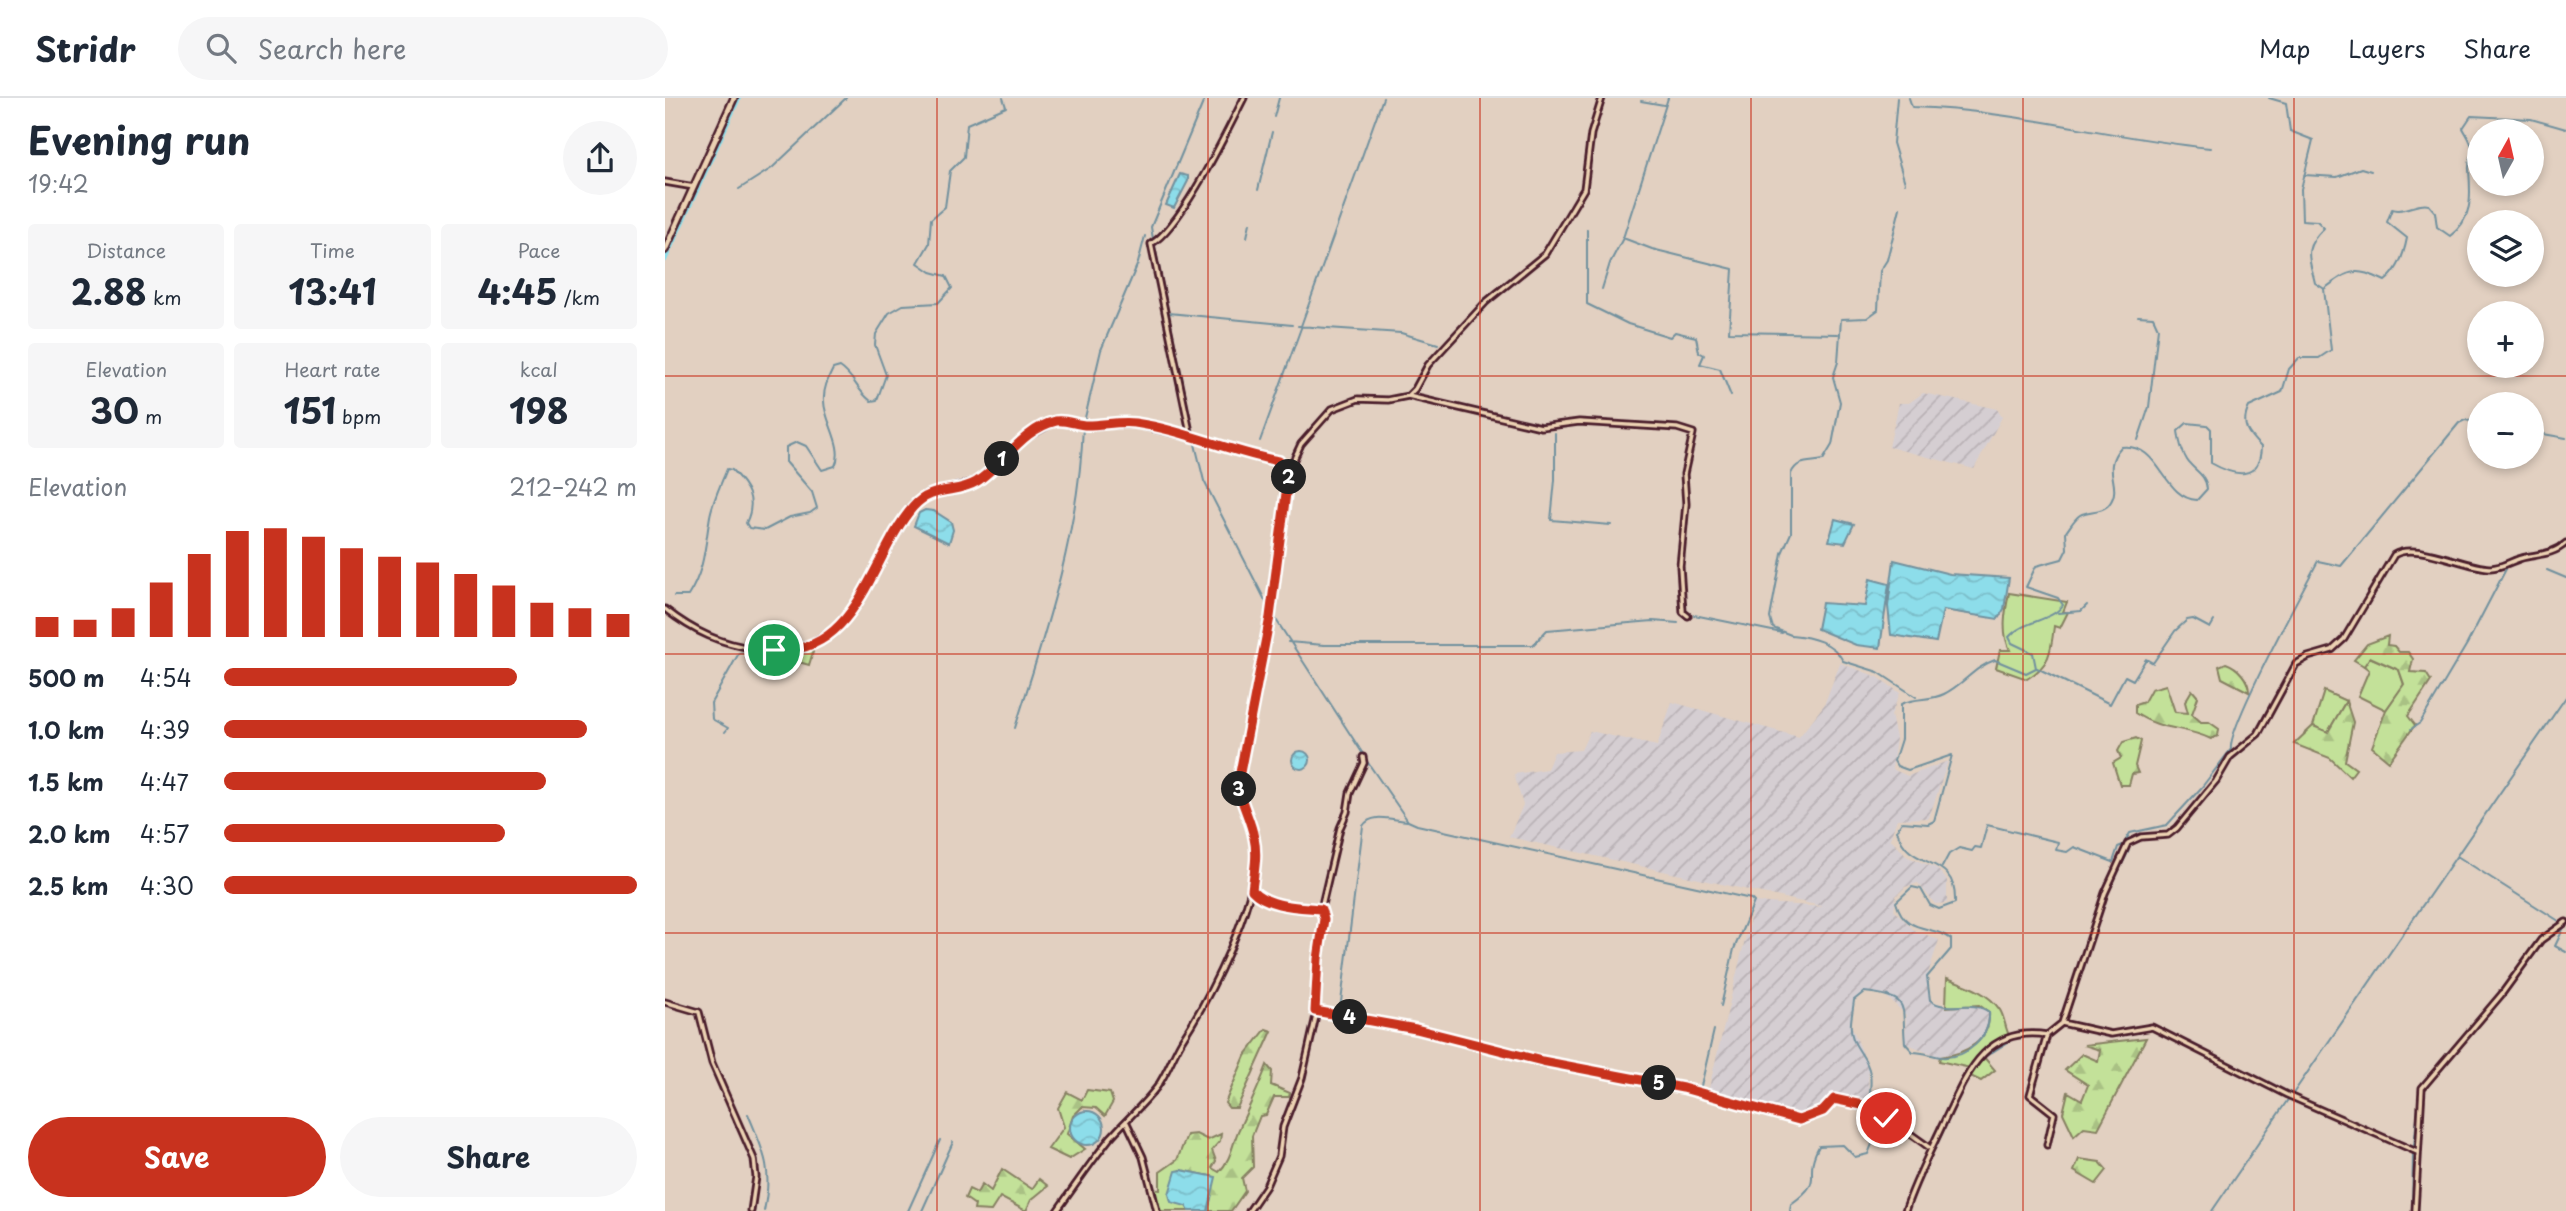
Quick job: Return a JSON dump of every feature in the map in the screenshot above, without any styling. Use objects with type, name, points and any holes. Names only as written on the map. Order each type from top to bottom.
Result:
[{"type":"street","points":[[665,250],[734,98]]},
{"type":"street","points":[[1191,437],[1151,244],[1162,238],[1202,179],[1244,98]]},
{"type":"street","points":[[1408,396],[1415,390],[1428,365],[1486,302],[1536,264],[1558,235],[1584,189],[1591,134],[1602,98]]},
{"type":"street","points":[[665,182],[694,187]]},
{"type":"street","points":[[1056,1211],[1126,1121],[1158,1085],[1196,1021],[1236,934],[1252,890],[1255,845],[1240,800],[1238,783],[1270,617],[1289,470],[1301,444],[1332,410],[1358,399],[1388,400],[1408,396],[1541,427],[1579,422],[1677,428],[1693,433],[1683,474],[1686,504],[1679,566],[1683,612],[1688,616]]},
{"type":"street","points":[[665,610],[688,627],[731,645],[783,651],[811,645],[827,638],[851,612],[914,505],[929,494],[977,481],[1038,429],[1056,421],[1086,425],[1125,423],[1191,437],[1224,449],[1279,461],[1289,470]]},
{"type":"street","points":[[2047,1145],[2054,1114],[2030,1095],[2047,1035],[2062,1023],[2105,893],[2128,844],[2141,837],[2168,835],[2177,828],[2216,781],[2230,757],[2258,734],[2297,664],[2308,657],[2332,650],[2344,639],[2394,555],[2409,550],[2466,566],[2493,569],[2516,559],[2550,553],[2566,543]]},
{"type":"street","points":[[1249,1211],[1266,1186],[1279,1156],[1283,1127],[1302,1078],[1315,1011],[1324,919],[1321,909],[1340,828],[1347,812],[1350,793],[1364,763],[1363,757]]},
{"type":"street","points":[[1252,890],[1258,897],[1289,906],[1321,909]]},
{"type":"street","points":[[2415,1211],[2422,1088],[2501,995],[2541,940],[2566,922]]},
{"type":"street","points":[[665,1002],[699,1013],[712,1063],[754,1159],[756,1177],[751,1211]]},
{"type":"street","points":[[1315,1011],[1416,1029],[1542,1061],[1683,1088],[1799,1120],[1823,1111],[1834,1099],[1862,1105],[1930,1148]]},
{"type":"street","points":[[2062,1023],[2112,1034],[2152,1027],[2287,1095],[2417,1152]]},
{"type":"street","points":[[1905,1211],[1930,1148],[1966,1074],[1982,1055],[2019,1034],[2047,1035]]},
{"type":"street","points":[[1126,1121],[1143,1157],[1157,1211]]},
{"type":"shaded area","points":[[1923,393],[1997,409],[2002,417],[1974,469],[1889,447],[1899,403],[1909,403]]},
{"type":"shaded area","points":[[1840,663],[1878,677],[1900,693],[1891,715],[1896,738],[1892,769],[1908,776],[1948,761],[1929,818],[1897,819],[1890,839],[1908,857],[1936,868],[1947,880],[1947,903],[1935,904],[1918,883],[1905,887],[1896,896],[1894,910],[1914,930],[1939,940],[1927,977],[1930,1000],[1946,1007],[1979,1005],[1989,1012],[1990,1021],[1988,1030],[1977,1043],[1960,1055],[1940,1057],[1905,1043],[1906,1015],[1884,994],[1864,992],[1854,1000],[1851,1025],[1868,1066],[1869,1108],[1834,1099],[1799,1120],[1707,1096],[1754,902],[1825,907],[1509,837],[1523,805],[1514,774],[1547,769],[1554,752],[1581,750],[1590,731],[1657,746],[1672,702],[1799,737],[1824,705]]},
{"type":"green space","points":[[2009,593],[2067,602],[2063,612],[2068,612],[2060,628],[2054,626],[2045,663],[2027,679],[1996,668],[2000,650],[2010,650],[2005,630]]},
{"type":"green space","points":[[2388,636],[2387,645],[2394,646],[2399,652],[2408,652],[2413,659],[2410,672],[2426,673],[2431,681],[2408,716],[2415,725],[2389,761],[2372,747],[2386,710],[2404,684],[2399,670],[2370,657],[2364,666],[2354,660],[2367,644]]},
{"type":"green space","points":[[811,648],[813,652],[809,665],[782,657]]},
{"type":"green space","points":[[2369,657],[2399,670],[2404,685],[2386,710],[2358,696],[2369,670],[2364,666]]},
{"type":"green space","points":[[2226,663],[2242,674],[2249,692],[2222,678],[2219,666]]},
{"type":"green space","points":[[2166,685],[2175,712],[2188,713],[2185,702],[2192,690],[2198,697],[2192,714],[2201,722],[2209,722],[2219,729],[2218,736],[2211,739],[2163,726],[2135,713],[2135,705],[2144,702],[2151,689]]},
{"type":"green space","points":[[2324,691],[2346,701],[2328,732],[2313,726]]},
{"type":"green space","points":[[2346,701],[2353,722],[2345,761],[2356,769],[2350,777],[2330,758],[2294,744],[2313,726],[2328,732]]},
{"type":"green space","points":[[2136,738],[2141,741],[2135,766],[2138,773],[2132,774],[2129,785],[2120,785],[2113,763],[2121,758],[2118,751],[2123,742]]},
{"type":"green space","points":[[1947,978],[1989,998],[2002,1013],[2010,1037],[1994,1046],[1970,1068],[1939,1061],[1940,1057],[1958,1053],[1975,1044],[1986,1031],[1989,1012],[1979,1005],[1946,1007]]},
{"type":"green space","points":[[1266,1029],[1272,1031],[1237,1108],[1229,1108],[1225,1103],[1245,1056]]},
{"type":"green space","points":[[2146,1038],[2098,1129],[2084,1127],[2074,1136],[2063,1113],[2068,1092],[2082,1100],[2088,1085],[2065,1070],[2082,1054],[2098,1061],[2100,1050],[2084,1045]]},
{"type":"green space","points":[[1982,1055],[1995,1070],[1981,1081],[1966,1074]]},
{"type":"green space","points":[[1267,1065],[1272,1071],[1271,1085],[1290,1093],[1289,1097],[1274,1097],[1266,1115],[1260,1116],[1252,1136],[1253,1167],[1242,1178],[1245,1191],[1231,1211],[1208,1211],[1215,1177],[1181,1170],[1189,1211],[1157,1211],[1149,1189],[1160,1190],[1160,1172],[1177,1160],[1187,1135],[1196,1134],[1208,1140],[1221,1134],[1220,1141],[1212,1150],[1216,1161],[1212,1168],[1219,1172],[1223,1167]]},
{"type":"green space","points":[[1087,1090],[1110,1093],[1113,1102],[1105,1116],[1096,1108],[1082,1107],[1073,1116],[1067,1134],[1085,1149],[1069,1159],[1048,1149],[1064,1127],[1058,1108],[1067,1092],[1082,1100]]},
{"type":"green space","points":[[2079,1159],[2100,1162],[2107,1170],[2096,1184],[2074,1171]]},
{"type":"green space","points":[[1002,1169],[1032,1189],[1039,1179],[1048,1186],[1031,1200],[1026,1211],[1000,1197],[991,1211],[974,1210],[975,1205],[965,1198],[969,1189],[977,1193],[982,1184],[991,1191]]},
{"type":"water","points":[[1180,174],[1188,176],[1188,181],[1174,208],[1166,205]]},
{"type":"water","points":[[925,510],[934,511],[951,522],[953,530],[949,543],[914,526],[919,513]]},
{"type":"water","points":[[1835,519],[1854,524],[1845,543],[1829,541]]},
{"type":"water","points":[[1894,560],[1950,574],[2009,578],[2004,609],[1998,619],[1943,610],[1936,642],[1891,635],[1888,606]]},
{"type":"water","points":[[1870,579],[1889,584],[1880,648],[1856,645],[1817,629],[1822,603],[1865,606]]},
{"type":"water","points":[[1301,751],[1307,754],[1310,760],[1307,766],[1301,769],[1295,766],[1292,760],[1295,754]]},
{"type":"water","points":[[1087,1111],[1099,1116],[1104,1128],[1099,1140],[1087,1145],[1075,1140],[1070,1128],[1075,1116]]},
{"type":"water","points":[[1176,1171],[1216,1177],[1208,1211],[1189,1211],[1186,1206],[1171,1202],[1169,1194]]},
{"type":"waterway","points":[[665,260],[739,98]]},
{"type":"waterway","points":[[739,189],[772,168],[846,98]]},
{"type":"waterway","points":[[674,596],[688,596],[698,577],[711,510],[727,469],[738,476],[749,494],[751,507],[746,523],[749,528],[765,530],[790,517],[810,513],[817,508],[812,492],[786,462],[786,447],[797,442],[806,446],[822,470],[835,466],[838,451],[824,397],[833,369],[840,367],[866,397],[871,401],[877,400],[886,375],[875,345],[876,334],[889,313],[903,305],[938,303],[952,288],[946,276],[931,272],[918,263],[929,244],[931,219],[945,207],[950,171],[964,157],[967,124],[1006,107],[1003,98]]},
{"type":"waterway","points":[[1153,239],[1151,227],[1205,98]]},
{"type":"waterway","points":[[1274,117],[1279,98]]},
{"type":"waterway","points":[[1301,326],[1383,98]]},
{"type":"waterway","points":[[1602,289],[1610,263],[1623,238],[1668,98]]},
{"type":"waterway","points":[[1897,98],[1893,143],[1905,183]]},
{"type":"waterway","points":[[1909,98],[1912,107],[1987,113],[2210,148]]},
{"type":"waterway","points":[[2269,98],[2286,103],[2290,131],[2313,140],[2301,189],[2302,220],[2317,221],[2324,228],[2312,242],[2309,254],[2315,283],[2323,288]]},
{"type":"waterway","points":[[1641,101],[1664,105]]},
{"type":"waterway","points":[[1790,1211],[1791,1204],[1811,1182],[1812,1165],[1819,1146],[1843,1145],[1855,1157],[1868,1154],[1874,1139],[1868,1122],[1871,1082],[1869,1069],[1852,1034],[1854,1000],[1864,992],[1891,997],[1897,1001],[1903,1012],[1905,1043],[1913,1052],[1938,1056],[1951,1057],[1968,1050],[1982,1038],[1989,1021],[1989,1012],[1982,1008],[1944,1006],[1930,1000],[1927,977],[1951,949],[1951,939],[1906,920],[1896,902],[1912,887],[1921,889],[1930,905],[1939,909],[1955,903],[1954,886],[1948,875],[1911,853],[1903,844],[1897,830],[1902,822],[1928,824],[1934,821],[1952,755],[1908,770],[1897,766],[1894,761],[1901,739],[1901,704],[1944,694],[1995,660],[2026,673],[2036,668],[2033,653],[2012,643],[2009,637],[2022,627],[2052,615],[2063,605],[2058,598],[2026,587],[2036,566],[2062,559],[2067,549],[2066,532],[2076,519],[2110,503],[2114,489],[2112,463],[2121,447],[2134,448],[2145,453],[2176,490],[2185,497],[2197,500],[2207,489],[2202,476],[2187,460],[2181,446],[2178,431],[2187,423],[2207,425],[2211,429],[2211,463],[2237,473],[2251,471],[2256,466],[2261,447],[2252,438],[2245,424],[2249,407],[2282,392],[2289,369],[2299,358],[2319,358],[2331,350],[2324,289],[2353,272],[2385,281],[2393,272],[2402,256],[2407,238],[2387,222],[2392,209],[2429,205],[2435,212],[2437,227],[2450,236],[2463,222],[2470,198],[2469,167],[2472,148],[2463,128],[2471,116],[2531,119],[2566,129]]},
{"type":"waterway","points":[[1258,190],[1272,132]]},
{"type":"waterway","points":[[2304,175],[2337,177],[2361,168],[2371,171]]},
{"type":"waterway","points":[[1791,635],[1773,628],[1770,618],[1782,553],[1791,533],[1791,474],[1801,464],[1823,460],[1832,445],[1840,402],[1833,377],[1838,362],[1841,319],[1867,318],[1878,310],[1880,271],[1887,260],[1900,208]]},
{"type":"waterway","points":[[1247,237],[1250,223]]},
{"type":"waterway","points":[[1587,229],[1587,304],[1628,324],[1670,337],[1675,332],[1696,337],[1699,352],[1704,355],[1700,364],[1720,369],[1731,396]]},
{"type":"waterway","points":[[1084,422],[1101,350],[1138,263],[1145,236]]},
{"type":"waterway","points":[[1623,238],[1652,249],[1733,269],[1729,332],[1838,334]]},
{"type":"waterway","points":[[1155,247],[1194,436]]},
{"type":"waterway","points":[[1169,313],[1292,325]]},
{"type":"waterway","points":[[2138,316],[2153,317],[2158,328],[2149,407],[2138,440]]},
{"type":"waterway","points":[[1298,326],[1401,333],[1438,344]]},
{"type":"waterway","points":[[1260,441],[1301,328]]},
{"type":"waterway","points":[[1942,867],[1949,854],[1959,848],[1972,851],[1975,847],[1981,848],[1987,825],[2058,842],[2056,850],[2067,852],[2074,847],[2113,862],[2118,847],[2123,845],[2130,833],[2167,825],[2202,787],[2231,749],[2233,736],[2253,688],[2318,561],[2341,566],[2459,423],[2467,420]]},
{"type":"waterway","points":[[1015,728],[1050,617],[1068,542],[1083,427]]},
{"type":"waterway","points":[[1555,433],[1555,480],[1551,520],[1611,525]]},
{"type":"waterway","points":[[2544,434],[2566,438]]},
{"type":"waterway","points":[[1195,444],[1204,481],[1269,608]]},
{"type":"waterway","points":[[2411,729],[2420,723],[2467,644],[2506,569]]},
{"type":"waterway","points":[[2547,570],[2566,578]]},
{"type":"waterway","points":[[2058,613],[2081,611],[2087,605]]},
{"type":"waterway","points":[[1273,615],[1363,754]]},
{"type":"waterway","points":[[1694,615],[1782,633]]},
{"type":"waterway","points":[[2037,668],[2110,704],[2125,676],[2133,680],[2146,659],[2153,663],[2175,631],[2187,620],[2193,619],[2210,628],[2214,621]]},
{"type":"waterway","points":[[1288,642],[1324,645],[1533,645],[1547,630],[1653,621],[1678,623]]},
{"type":"waterway","points":[[1791,635],[1814,639],[1828,645],[1843,661],[1878,672],[1916,697]]},
{"type":"waterway","points":[[725,732],[728,728],[712,719],[711,703],[739,653],[762,652]]},
{"type":"waterway","points":[[2292,1095],[2566,697]]},
{"type":"waterway","points":[[1366,760],[1408,821],[1417,825],[1751,899],[1754,902],[1734,949],[1721,1006]]},
{"type":"waterway","points":[[1340,1010],[1363,826],[1377,818],[1407,821]]},
{"type":"waterway","points":[[2079,976],[2108,893],[2129,850]]},
{"type":"waterway","points":[[2457,856],[2562,923]]},
{"type":"waterway","points":[[2549,932],[2566,920]]},
{"type":"waterway","points":[[2565,925],[2555,946],[2566,952]]},
{"type":"waterway","points":[[2492,1003],[2529,954]]},
{"type":"waterway","points":[[2065,1021],[2073,994]]},
{"type":"waterway","points":[[2450,1051],[2479,1018]]},
{"type":"waterway","points":[[1700,1090],[1714,1030]]},
{"type":"waterway","points":[[1980,1060],[2013,1039]]},
{"type":"waterway","points":[[2414,1146],[2420,1088],[2448,1053]]},
{"type":"waterway","points":[[1935,1149],[1966,1082]]},
{"type":"waterway","points":[[2212,1211],[2289,1098]]},
{"type":"waterway","points":[[748,1114],[759,1140],[767,1172],[764,1211]]},
{"type":"waterway","points":[[908,1211],[940,1140]]},
{"type":"waterway","points":[[922,1211],[953,1142]]},
{"type":"waterway","points":[[2412,1211],[2413,1153]]},
{"type":"route","points":[[774,650],[802,648],[827,638],[836,630],[851,612],[906,516],[922,498],[977,481],[1025,438],[1056,421],[1086,425],[1136,424],[1191,437],[1224,449],[1279,461],[1289,470],[1287,500],[1270,617],[1238,783],[1240,800],[1254,836],[1256,854],[1252,890],[1258,897],[1289,906],[1321,909],[1324,919],[1315,1011],[1416,1029],[1542,1061],[1683,1088],[1799,1120],[1823,1111],[1834,1099],[1862,1105],[1886,1118]]}]
